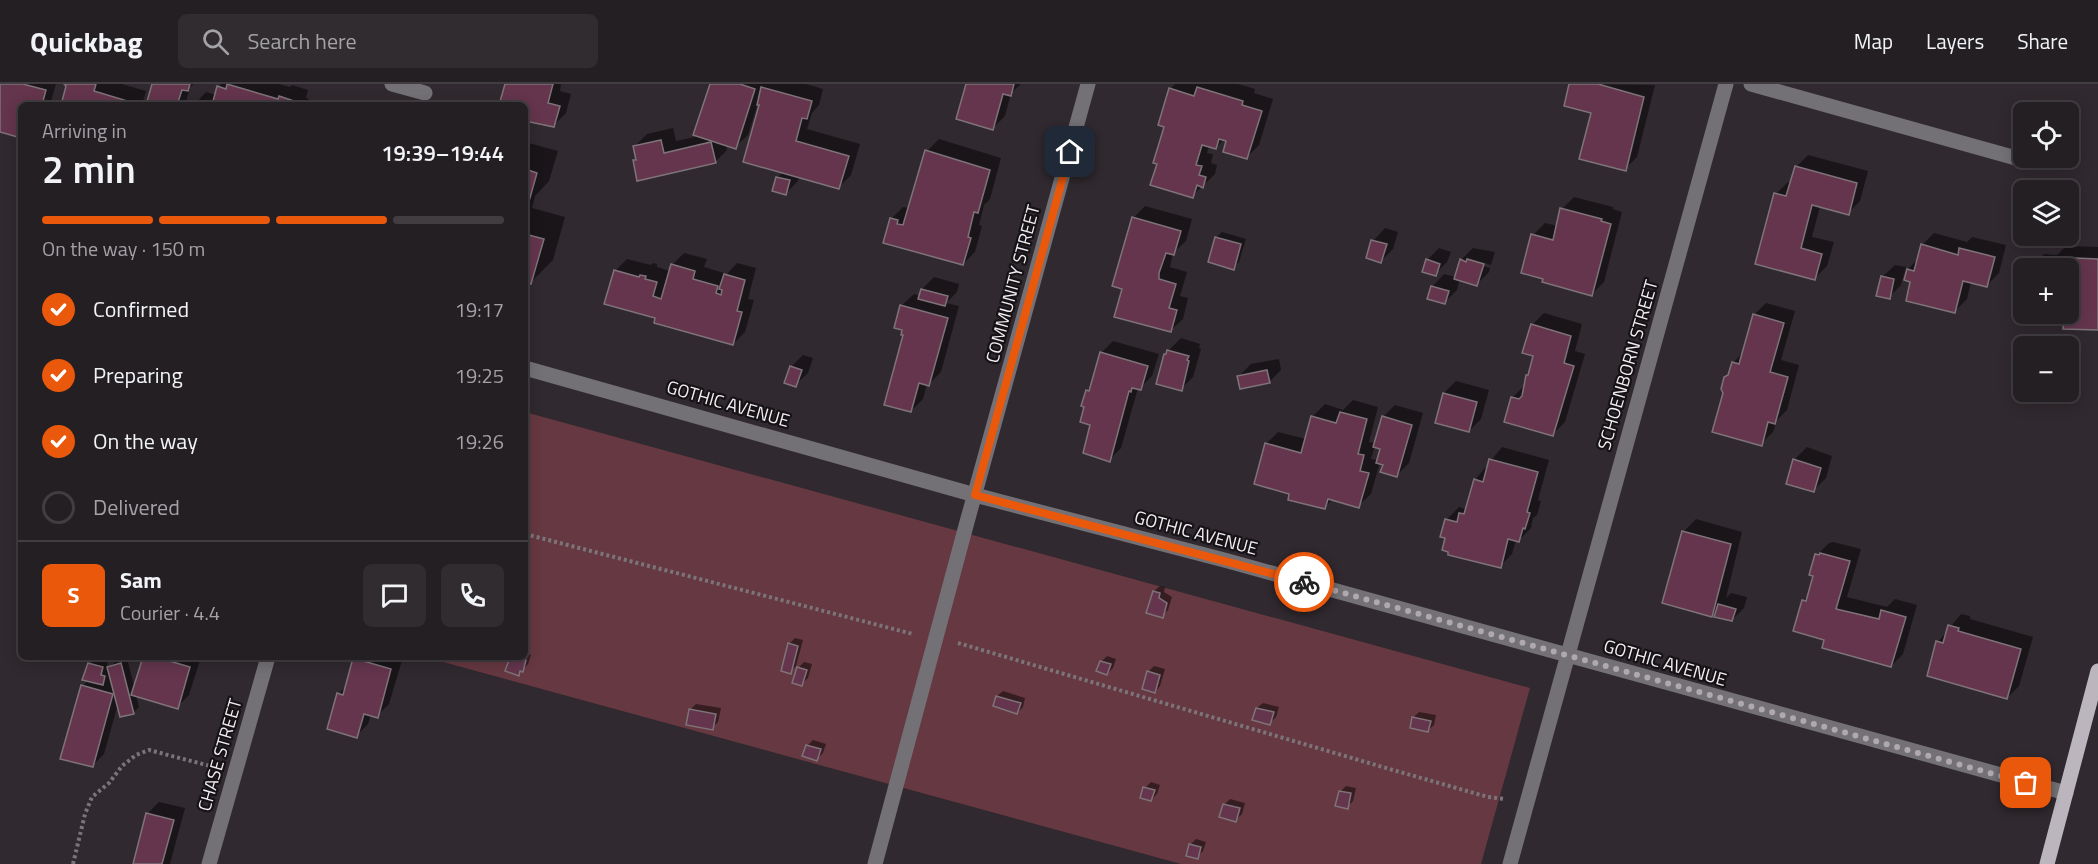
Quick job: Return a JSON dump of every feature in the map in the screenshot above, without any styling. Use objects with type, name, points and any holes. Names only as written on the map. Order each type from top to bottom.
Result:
[{"type":"main road","points":[[2047,864],[2098,671]]},
{"type":"street","points":[[392,84],[425,94]]},
{"type":"street","name":"COMMUNITY STREET","points":[[875,864],[1088,84]]},
{"type":"street","name":"SCHOENBORN STREET","points":[[1510,864],[1726,84]]},
{"type":"street","points":[[1750,84],[2013,157]]},
{"type":"street","name":"GOTHIC AVENUE","points":[[528,369],[975,495],[1228,561],[2066,794]]},
{"type":"street","name":"CHASE STREET","points":[[209,864],[267,660]]},
{"type":"path","points":[[528,535],[913,634],[936,636],[1404,773],[1488,796],[1526,803]]},
{"type":"path","points":[[73,864],[85,814],[92,797],[109,783],[122,766],[136,754],[149,750],[235,772]]},
{"type":"shaded area","points":[[528,413],[1530,688],[1481,864],[1181,864],[436,660],[528,660]]},
{"type":"building","points":[[0,84],[23,84],[46,90],[43,102],[18,102],[18,137],[0,132]]},
{"type":"building","points":[[64,84],[96,84],[94,91],[131,102],[62,102],[66,86]]},
{"type":"building","points":[[152,84],[190,84],[188,91],[182,90],[178,102],[147,102]]},
{"type":"building","points":[[227,84],[278,99],[279,96],[297,102],[213,102],[217,86],[226,89]]},
{"type":"building","points":[[505,84],[553,84],[548,103],[560,106],[554,127],[528,122],[528,102],[500,102]]},
{"type":"building","points":[[710,84],[740,84],[755,89],[736,149],[693,135]]},
{"type":"building","points":[[966,84],[1014,84],[1011,96],[1003,94],[993,130],[956,119]]},
{"type":"building","points":[[1569,84],[1598,84],[1644,97],[1626,171],[1579,159],[1591,113],[1564,106]]},
{"type":"building","points":[[761,87],[812,101],[807,119],[802,118],[796,141],[849,156],[839,189],[743,162],[759,105],[757,105]]},
{"type":"building","points":[[1197,87],[1243,101],[1242,105],[1262,111],[1247,159],[1223,152],[1226,141],[1219,139],[1216,149],[1202,145],[1196,165],[1202,166],[1199,175],[1206,177],[1203,188],[1197,185],[1193,198],[1150,185],[1157,164],[1153,163],[1164,127],[1158,125],[1169,88],[1194,96]]},
{"type":"building","points":[[661,140],[664,153],[711,142],[716,163],[637,181],[633,146]]},
{"type":"building","points":[[925,150],[990,170],[978,213],[974,212],[968,237],[971,238],[963,265],[883,243],[890,218],[898,220],[897,224],[903,225]]},
{"type":"building","points":[[1795,166],[1857,183],[1849,215],[1812,205],[1801,248],[1822,254],[1815,280],[1755,264],[1774,193],[1786,196]]},
{"type":"building","points":[[528,170],[537,173],[528,205]]},
{"type":"building","points":[[776,177],[790,180],[786,195],[772,191]]},
{"type":"building","points":[[1560,208],[1602,219],[1601,221],[1611,224],[1592,296],[1542,282],[1543,279],[1521,273],[1531,234],[1553,240]]},
{"type":"building","points":[[1132,217],[1181,231],[1174,255],[1166,253],[1159,273],[1159,279],[1176,284],[1169,308],[1177,310],[1171,332],[1114,317],[1122,289],[1112,286]]},
{"type":"building","points":[[528,235],[544,239],[531,284],[528,283]]},
{"type":"building","points":[[1215,237],[1241,244],[1234,270],[1208,262]]},
{"type":"building","points":[[1371,240],[1387,244],[1381,263],[1366,258]]},
{"type":"building","points":[[1921,244],[1958,255],[1959,248],[1995,257],[1987,287],[1963,281],[1955,313],[1906,301],[1910,282],[1904,280],[1907,269],[1914,271]]},
{"type":"building","points":[[2079,258],[2098,259],[2098,330],[2063,329],[2063,324],[2079,324]]},
{"type":"building","points":[[1426,259],[1440,264],[1436,276],[1422,272]]},
{"type":"building","points":[[1460,259],[1484,264],[1477,286],[1454,279]]},
{"type":"building","points":[[671,264],[695,271],[693,279],[718,286],[716,293],[721,295],[722,290],[719,289],[724,274],[745,280],[737,311],[742,312],[733,345],[654,323],[655,318],[604,304],[614,270],[639,277],[640,275],[646,276],[645,279],[657,282],[653,296],[661,299]]},
{"type":"building","points":[[1881,276],[1894,279],[1890,299],[1876,296]]},
{"type":"building","points":[[1431,286],[1449,291],[1445,304],[1427,299]]},
{"type":"building","points":[[921,289],[948,296],[945,306],[918,299]]},
{"type":"building","points":[[900,305],[948,318],[929,386],[919,383],[911,412],[884,405],[903,335],[901,335],[902,330],[894,328]]},
{"type":"building","points":[[1753,314],[1784,323],[1770,372],[1788,377],[1775,424],[1768,422],[1762,446],[1712,432],[1723,393],[1721,389],[1724,377],[1728,375],[1732,362],[1739,364]]},
{"type":"building","points":[[1531,324],[1571,336],[1564,363],[1574,366],[1553,436],[1504,422],[1511,397],[1519,399],[1522,396],[1526,375],[1528,375],[1533,356],[1522,353]]},
{"type":"building","points":[[1167,350],[1189,356],[1182,391],[1156,384]]},
{"type":"building","points":[[1100,352],[1148,366],[1141,390],[1132,388],[1131,392],[1129,391],[1110,462],[1083,453],[1090,425],[1080,422],[1084,407],[1081,406],[1086,390],[1089,391]]},
{"type":"building","points":[[790,366],[802,370],[796,387],[784,383]]},
{"type":"building","points":[[1267,370],[1270,383],[1240,389],[1237,376]]},
{"type":"building","points":[[1443,393],[1477,402],[1469,432],[1435,423]]},
{"type":"building","points":[[1340,412],[1367,419],[1358,454],[1364,455],[1360,471],[1369,473],[1359,508],[1328,499],[1325,509],[1288,500],[1289,494],[1254,484],[1265,443],[1301,453],[1311,416],[1336,423]]},
{"type":"building","points":[[1382,416],[1412,425],[1397,477],[1380,472],[1383,465],[1376,463],[1380,449],[1373,447]]},
{"type":"building","points":[[1489,459],[1538,472],[1527,512],[1530,513],[1525,529],[1523,528],[1519,542],[1508,539],[1501,568],[1448,555],[1448,552],[1442,550],[1445,538],[1440,537],[1445,519],[1457,522],[1459,513],[1464,514],[1474,479],[1483,482]]},
{"type":"building","points":[[1793,459],[1821,468],[1814,492],[1786,484]]},
{"type":"building","points":[[1682,531],[1731,544],[1712,617],[1662,603]]},
{"type":"building","points":[[1820,553],[1850,561],[1836,609],[1879,619],[1881,610],[1906,617],[1891,667],[1822,648],[1824,640],[1793,631],[1802,600],[1806,601],[1813,576],[1809,575],[1815,554]]},
{"type":"building","points":[[1153,591],[1160,593],[1159,598],[1167,603],[1163,618],[1146,613]]},
{"type":"building","points":[[1718,604],[1736,609],[1732,621],[1714,617]]},
{"type":"building","points":[[1948,625],[1959,628],[1958,631],[2021,649],[2007,699],[1927,676],[1936,641],[1943,643]]},
{"type":"building","points":[[788,643],[798,646],[791,674],[781,671]]},
{"type":"building","points":[[142,660],[166,660],[190,667],[178,709],[131,695]]},
{"type":"building","points":[[352,660],[391,669],[378,718],[364,714],[357,738],[327,729],[337,693],[343,695]]},
{"type":"building","points":[[509,660],[526,660],[523,672],[520,671],[519,676],[505,671]]},
{"type":"building","points":[[1100,661],[1111,664],[1107,675],[1096,671]]},
{"type":"building","points":[[88,663],[103,667],[101,675],[105,676],[103,685],[82,680]]},
{"type":"building","points":[[121,663],[134,714],[120,717],[107,667]]},
{"type":"building","points":[[797,667],[807,670],[802,686],[792,683]]},
{"type":"building","points":[[1147,671],[1160,675],[1155,693],[1142,689]]},
{"type":"building","points":[[81,685],[113,694],[93,767],[60,759]]},
{"type":"building","points":[[996,696],[1021,703],[1017,714],[993,706]]},
{"type":"building","points":[[1256,708],[1274,712],[1270,725],[1252,720]]},
{"type":"building","points":[[689,709],[716,714],[713,730],[686,725]]},
{"type":"building","points":[[1412,717],[1431,721],[1428,732],[1410,728]]},
{"type":"building","points":[[806,745],[821,749],[817,761],[802,756]]},
{"type":"building","points":[[1143,787],[1155,790],[1151,801],[1140,798]]},
{"type":"building","points":[[1339,791],[1351,793],[1348,809],[1335,806]]},
{"type":"building","points":[[1223,804],[1240,808],[1236,822],[1219,817]]},
{"type":"building","points":[[146,813],[174,820],[162,864],[133,864]]},
{"type":"building","points":[[1189,844],[1201,847],[1198,859],[1186,856]]},
{"type":"way so far","points":[[1304,582],[2026,783]]},
{"type":"route","points":[[1070,152],[975,495],[1304,582]]}]
